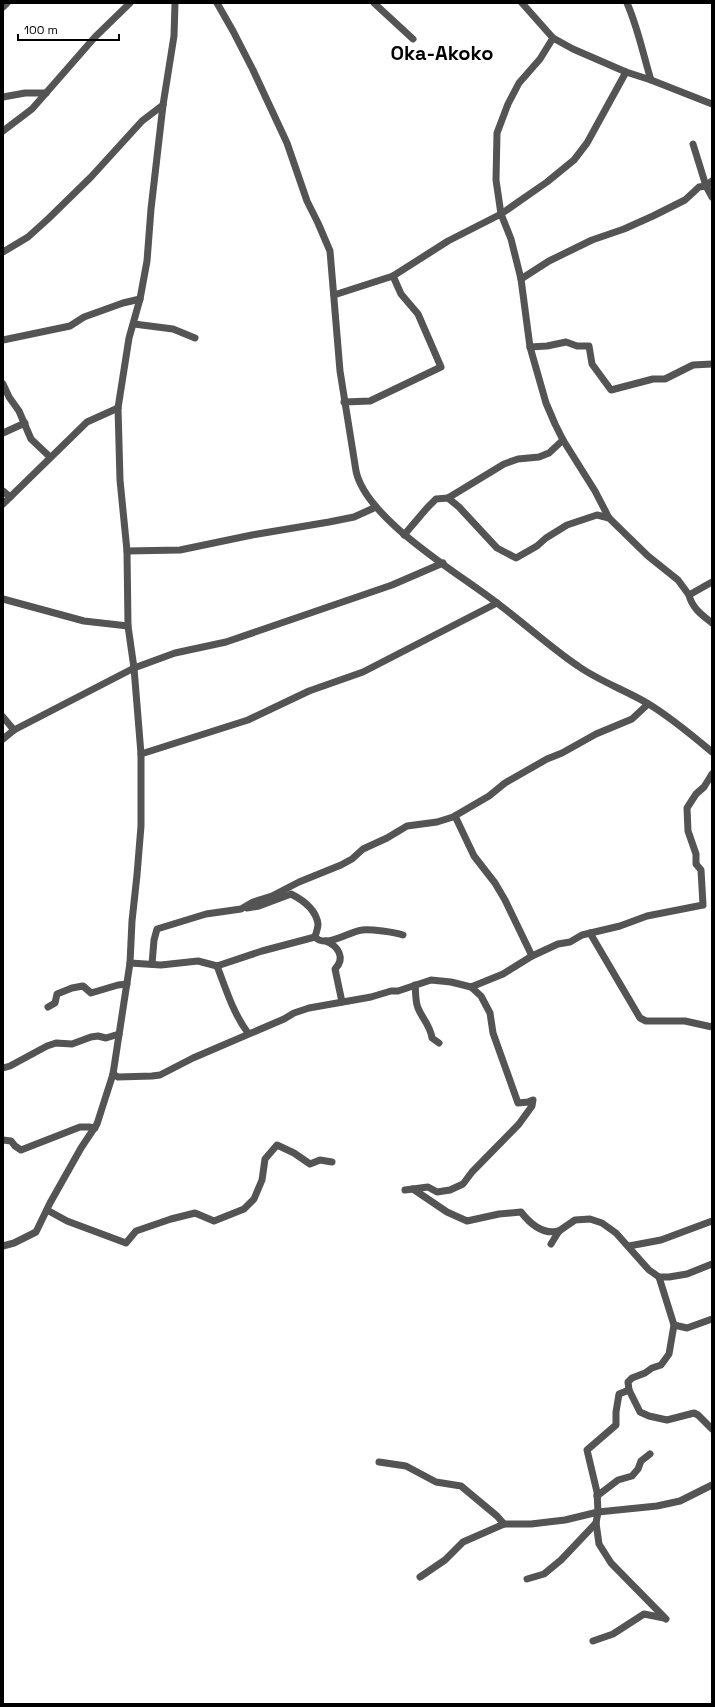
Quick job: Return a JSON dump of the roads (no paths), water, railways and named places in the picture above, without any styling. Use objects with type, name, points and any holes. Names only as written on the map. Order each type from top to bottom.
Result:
[{"type":"street","points":[[3,7],[8,3]]},
{"type":"street","points":[[3,131],[32,109],[95,37],[130,3]]},
{"type":"street","points":[[3,1246],[14,1243],[36,1232],[81,1148],[95,1128],[113,1074],[127,984],[130,962],[132,921],[138,875],[141,826],[141,754],[134,668],[128,626],[127,551],[120,480],[118,408],[129,338],[140,299],[147,261],[151,209],[163,105],[174,36],[175,3]]},
{"type":"street","points":[[216,3],[234,31],[253,70],[286,143],[307,201],[330,251],[344,402],[358,479],[363,490],[376,507],[404,535],[497,603],[579,667],[648,704],[712,752]]},
{"type":"street","points":[[374,3],[413,39]]},
{"type":"street","points":[[522,3],[553,38],[573,49],[626,72],[651,80],[712,104]]},
{"type":"street","points":[[628,3],[638,28],[641,48],[651,80]]},
{"type":"street","points":[[553,38],[540,59],[520,84],[508,104],[497,133],[496,180],[501,214],[511,238],[521,279],[530,347],[546,403],[563,440],[609,518],[648,556],[678,580],[689,595],[691,602],[699,612],[712,623]]},
{"type":"street","points":[[334,295],[394,276],[448,242],[501,214],[547,182],[574,160],[587,143],[626,72]]},
{"type":"street","points":[[3,97],[25,93],[46,93]]},
{"type":"street","points":[[3,252],[28,237],[48,219],[91,177],[142,121],[163,105]]},
{"type":"street","points":[[693,144],[706,186],[712,197]]},
{"type":"street","points":[[521,279],[549,261],[592,240],[624,229],[685,200],[700,187],[706,186],[712,181]]},
{"type":"street","points":[[344,402],[370,401],[441,367],[418,314],[401,294],[394,276]]},
{"type":"street","points":[[3,340],[70,326],[84,317],[123,303],[140,299]]},
{"type":"street","points":[[134,324],[174,329],[195,338]]},
{"type":"street","points":[[530,347],[547,346],[566,342],[577,346],[589,346],[592,364],[611,390],[653,379],[665,380],[693,365],[712,364]]},
{"type":"street","points":[[3,384],[9,397],[16,405],[34,444],[50,457]]},
{"type":"street","points":[[3,504],[87,422],[118,408]]},
{"type":"street","points":[[3,433],[25,423]]},
{"type":"street","points":[[404,535],[436,499],[448,498],[504,464],[518,459],[539,457],[549,453],[563,440]]},
{"type":"street","points":[[3,491],[10,497]]},
{"type":"street","points":[[448,498],[459,507],[497,548],[516,558],[537,546],[546,538],[567,525],[597,515],[609,518]]},
{"type":"street","points":[[597,515],[602,505]]},
{"type":"street","points":[[127,551],[180,550],[252,535],[329,522],[354,516],[376,507]]},
{"type":"street","points":[[3,739],[14,730],[134,668],[175,653],[226,642],[256,632],[392,585],[443,563]]},
{"type":"street","points":[[689,595],[712,582]]},
{"type":"street","points":[[3,599],[84,621],[128,626]]},
{"type":"street","points":[[141,754],[248,720],[309,691],[363,672],[497,603]]},
{"type":"street","points":[[241,909],[253,902],[272,896],[299,882],[341,865],[352,859],[363,849],[387,838],[407,826],[437,822],[455,816],[489,796],[505,783],[547,759],[562,753],[596,734],[632,719],[648,704]]},
{"type":"street","points":[[3,717],[14,730]]},
{"type":"street","points":[[703,905],[701,870],[696,864],[696,854],[688,831],[688,808],[696,794],[704,787],[712,774]]},
{"type":"street","points":[[455,816],[474,856],[495,883],[505,900],[532,956]]},
{"type":"street","points":[[152,964],[154,940],[157,929],[206,914],[259,906],[292,894],[304,900],[313,913],[318,925],[315,937]]},
{"type":"street","points":[[471,987],[503,974],[548,948],[570,942],[590,933],[620,926],[647,916],[703,905],[712,905]]},
{"type":"street","points":[[130,962],[161,965],[198,961],[216,966],[262,951],[315,937],[318,940],[326,940],[363,930],[403,935]]},
{"type":"street","points":[[590,933],[640,1018],[646,1021],[685,1021],[712,1027]]},
{"type":"street","points":[[326,940],[336,946],[339,953],[340,961],[335,969],[342,1002]]},
{"type":"street","points":[[216,966],[240,1023],[248,1033]]},
{"type":"street","points":[[113,1074],[118,1077],[160,1075],[192,1058],[284,1019],[294,1013],[327,1004],[372,997],[391,991],[398,991],[431,980],[451,982],[471,987],[481,996],[490,1012],[493,1033],[512,1081],[514,1096],[518,1103],[533,1100],[532,1106],[519,1124],[472,1172],[463,1184],[450,1190],[437,1192],[428,1187],[405,1190]]},
{"type":"street","points":[[48,1006],[55,1003],[57,994],[72,988],[83,986],[91,993],[118,985],[127,984]]},
{"type":"street","points":[[415,985],[417,1006],[423,1019],[430,1028],[432,1038],[439,1043]]},
{"type":"street","points":[[3,1068],[47,1046],[56,1044],[72,1044],[91,1037],[98,1036],[106,1038],[119,1034]]},
{"type":"street","points":[[3,1140],[11,1140],[15,1146],[21,1150],[80,1128],[95,1128]]},
{"type":"street","points":[[47,1210],[67,1221],[126,1243],[136,1232],[171,1219],[195,1213],[214,1221],[244,1209],[254,1200],[262,1180],[265,1159],[277,1145],[294,1153],[302,1160],[310,1164],[320,1160],[332,1162]]},
{"type":"street","points":[[413,1189],[447,1212],[467,1221],[499,1214],[522,1212],[527,1221],[539,1230],[551,1233],[559,1231],[575,1220],[590,1219],[602,1223],[612,1230],[629,1246],[649,1270],[659,1277],[674,1325],[669,1354],[666,1359],[657,1367],[632,1378],[628,1382],[629,1390],[640,1412],[649,1416],[667,1420],[694,1414],[698,1415],[712,1429]]},
{"type":"street","points":[[629,1246],[661,1240],[712,1221]]},
{"type":"street","points":[[551,1244],[559,1231]]},
{"type":"street","points":[[659,1277],[697,1272],[712,1264]]},
{"type":"street","points":[[674,1325],[687,1328],[712,1319]]},
{"type":"street","points":[[593,1641],[613,1634],[644,1614],[657,1615],[666,1619],[611,1562],[599,1544],[596,1523],[598,1512],[597,1496],[586,1450],[616,1425],[616,1412],[619,1394],[629,1390]]},
{"type":"street","points":[[597,1496],[618,1480],[632,1476],[638,1469],[641,1461],[650,1454]]},
{"type":"street","points":[[380,1462],[406,1466],[436,1482],[461,1486],[497,1516],[504,1524]]},
{"type":"street","points":[[420,1577],[445,1560],[463,1542],[504,1524],[531,1524],[565,1520],[598,1512],[657,1506],[680,1501],[712,1485]]},
{"type":"street","points":[[527,1579],[544,1574],[561,1560],[596,1523]]},
{"type":"district","name":"Oka-Akoko","points":[[442,53]]}]
